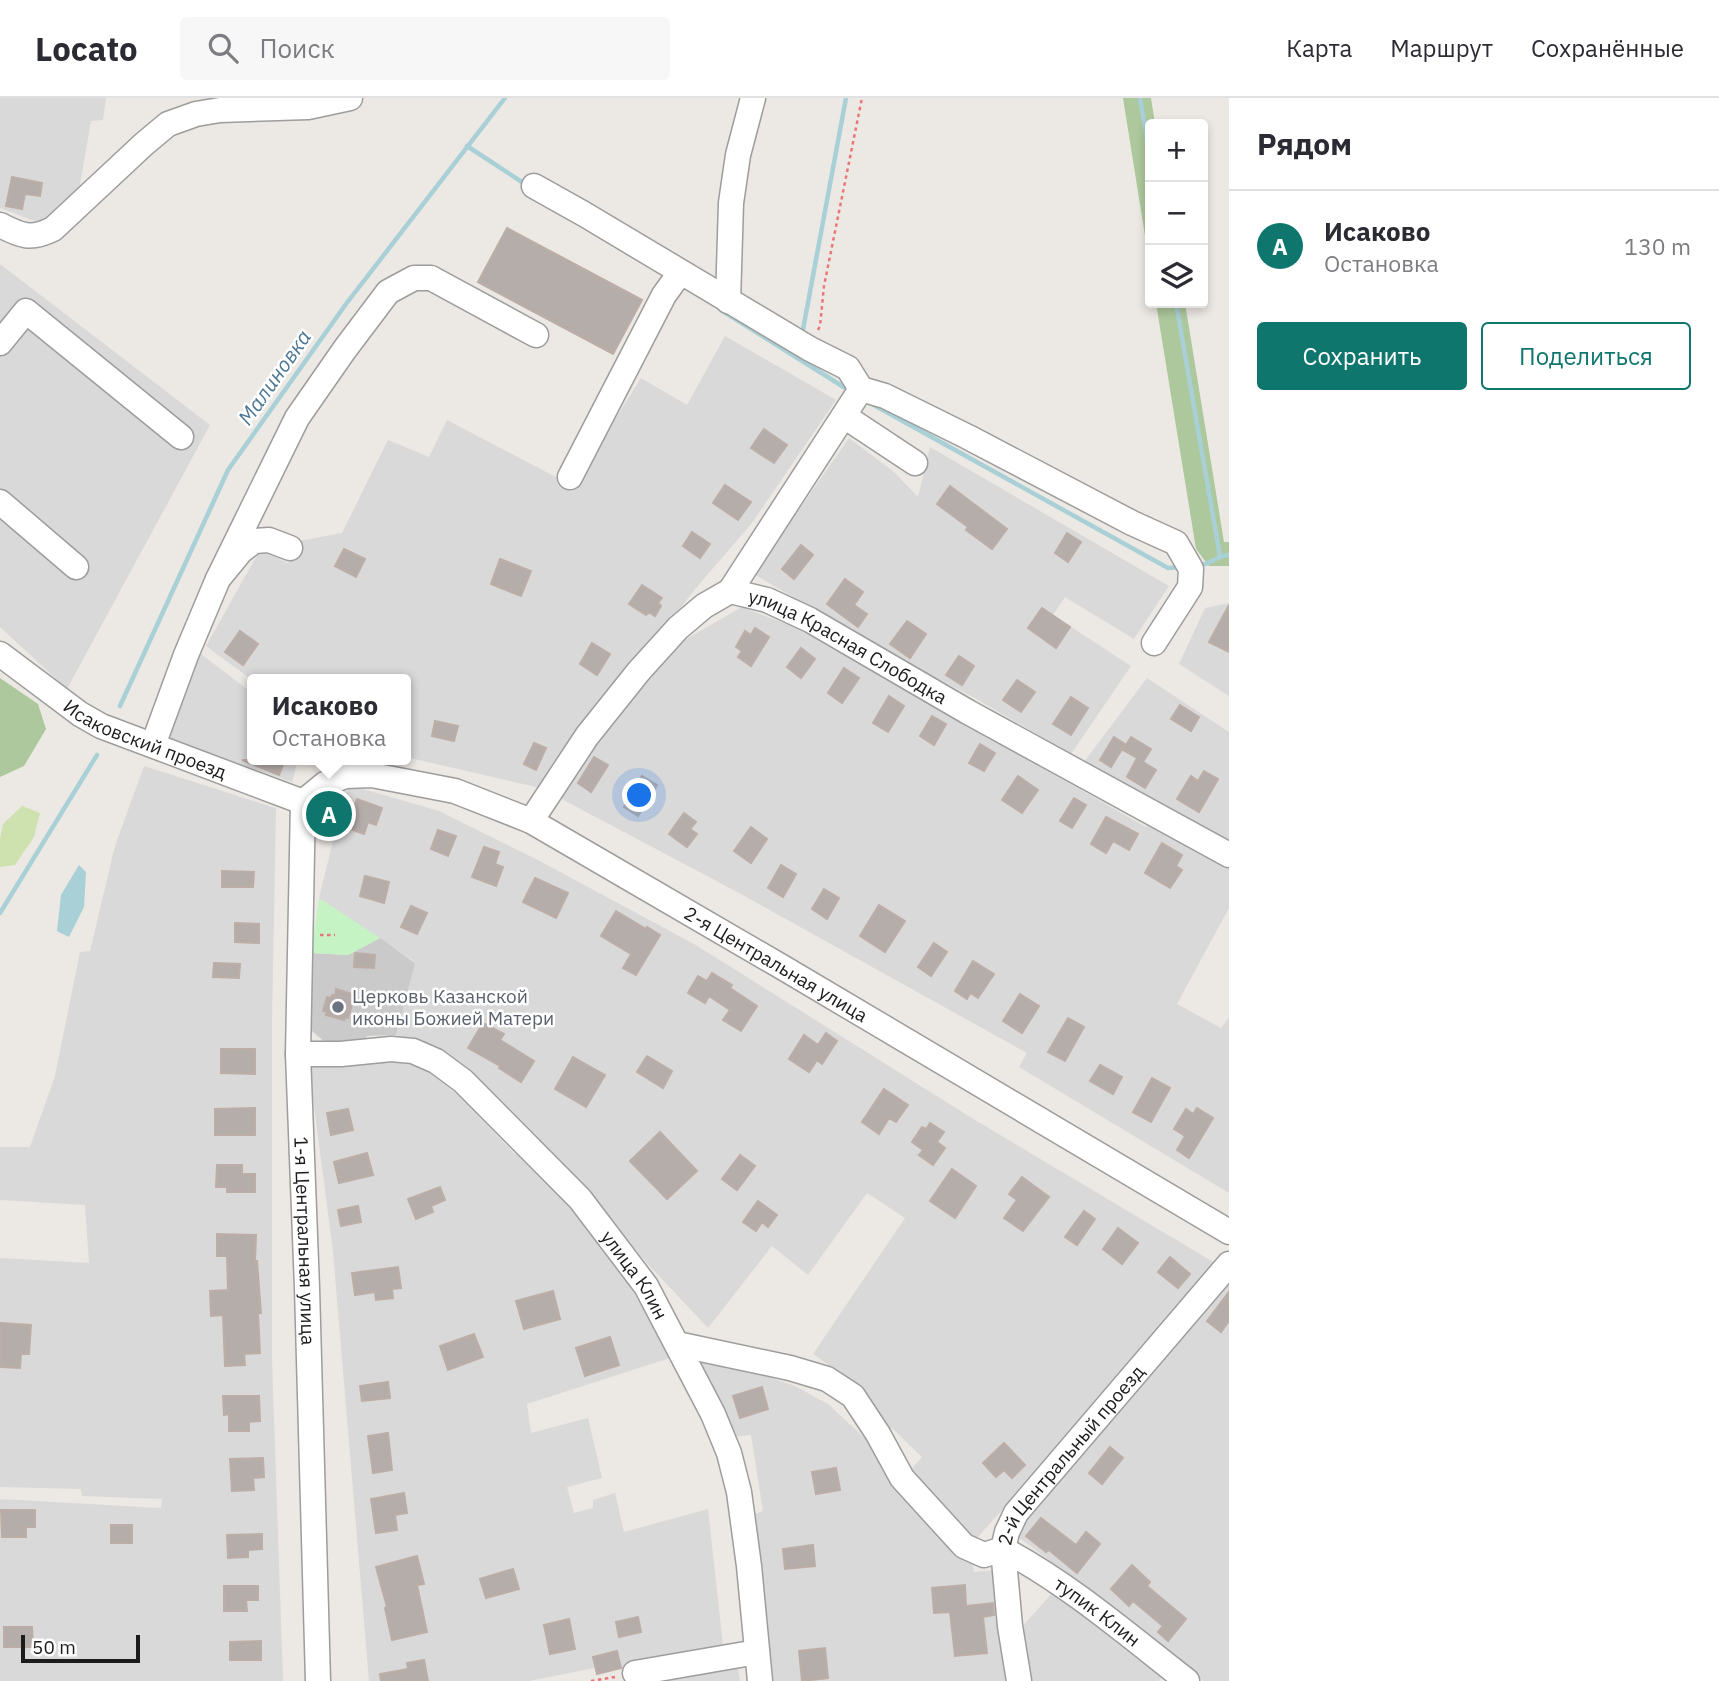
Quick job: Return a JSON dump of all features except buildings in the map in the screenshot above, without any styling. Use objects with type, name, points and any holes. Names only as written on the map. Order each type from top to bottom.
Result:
[{"type":"street","points":[[0,225],[20,235],[29,236],[38,236],[53,229],[168,124],[196,114],[220,110],[308,107],[351,98]]},
{"type":"street","points":[[728,301],[731,203],[738,155],[753,98]]},
{"type":"street","points":[[534,186],[810,349],[848,368],[861,389],[885,396],[1176,543],[1191,569],[1190,587],[1154,643]]},
{"type":"street","points":[[570,477],[664,295],[680,273]]},
{"type":"street","points":[[153,745],[218,579],[297,418],[388,292],[414,278],[431,278],[536,335]]},
{"type":"street","points":[[0,343],[26,311],[181,437]]},
{"type":"street","points":[[730,592],[861,389]]},
{"type":"street","points":[[844,416],[915,463]]},
{"type":"street","points":[[0,502],[76,567]]},
{"type":"street","points":[[218,579],[241,551],[254,541],[269,540],[290,548]]},
{"type":"street","name":"улица Красная Слободка","points":[[531,821],[587,736],[639,671],[678,628],[730,592],[767,600],[810,620],[968,712],[1229,855]]},
{"type":"street","name":"Исаковский проезд","points":[[0,654],[80,714],[102,726],[303,802]]},
{"type":"street","name":"2-я Центральная улица","points":[[303,802],[325,784],[345,776],[372,775],[455,791],[531,821],[1229,1232]]},
{"type":"street","name":"1-я Центральная улица","points":[[303,802],[298,1054],[318,1681]]},
{"type":"street","name":"улица Клин","points":[[298,1054],[341,1055],[391,1049],[413,1051],[436,1061],[463,1081],[579,1199],[646,1286],[713,1414],[729,1452],[739,1492],[760,1681]]},
{"type":"street","name":"2-й Центральный проезд","points":[[1020,1681],[1010,1626],[1003,1549],[1016,1513],[1229,1264]]},
{"type":"street","points":[[677,1344],[790,1368],[828,1379],[853,1396],[902,1478],[964,1546],[984,1555],[1003,1549]]},
{"type":"street","name":"тупик Клин","points":[[1003,1549],[1091,1606],[1187,1681]]},
{"type":"street","points":[[635,1673],[757,1651]]},
{"type":"path","points":[[810,349],[820,326],[824,286],[862,98]]},
{"type":"path","points":[[591,1681],[635,1673]]},
{"type":"shaded area","points":[[0,98],[106,98],[103,120],[91,121],[78,196],[43,224],[0,208]]},
{"type":"shaded area","points":[[0,264],[210,425],[67,689],[0,627]]},
{"type":"shaded area","points":[[725,336],[836,400],[752,523],[696,588],[540,788],[411,758],[411,674],[247,674],[247,676],[206,646],[260,550],[288,563],[299,541],[342,533],[388,440],[429,457],[447,420],[573,486],[641,378],[687,405]]},
{"type":"shaded area","points":[[849,438],[894,472],[918,497],[930,447],[1169,586],[1134,639],[1065,597],[1053,615],[1131,666],[1071,754],[973,697],[884,651],[754,574]]},
{"type":"shaded area","points":[[1229,603],[1229,696],[1179,664],[1205,608]]},
{"type":"shaded area","points":[[742,607],[794,627],[1146,827],[1150,823],[1229,867],[1229,908],[1177,1004],[1221,1028],[1229,1018],[1229,1193],[1019,1067],[1027,1053],[741,894],[556,796],[669,649]]},
{"type":"shaded area","points":[[197,651],[247,689],[247,765],[297,765],[292,782],[167,740],[182,705],[175,702]]},
{"type":"shaded area","points":[[1147,678],[1229,732],[1229,841],[1224,841],[1084,762]]},
{"type":"shaded area","points":[[144,766],[276,808],[272,1022],[272,1360],[283,1681],[0,1681],[0,1499],[161,1508],[162,1499],[82,1496],[81,1489],[0,1487],[0,1258],[89,1263],[85,1205],[0,1200],[0,1147],[30,1147],[55,1076],[80,952],[90,951],[115,846]]},
{"type":"shaded area","points":[[349,785],[439,811],[536,859],[694,944],[975,1120],[1215,1263],[1097,1404],[976,1539],[910,1471],[922,1457],[892,1428],[884,1435],[850,1380],[813,1354],[905,1218],[867,1193],[808,1275],[772,1246],[708,1328],[585,1192],[477,1084],[431,1045],[396,1035],[415,962],[319,898]]},
{"type":"shaded area","points":[[380,938],[415,963],[396,1035],[367,1036],[366,1046],[326,1043],[312,1031],[311,953],[348,955]]},
{"type":"shaded area","points":[[379,1056],[402,1060],[431,1073],[460,1097],[515,1154],[523,1153],[611,1256],[673,1357],[527,1404],[531,1433],[588,1418],[602,1478],[567,1487],[574,1513],[593,1508],[593,1500],[615,1493],[624,1532],[708,1509],[723,1645],[597,1674],[595,1668],[529,1681],[369,1681],[333,1252],[309,1067]]},
{"type":"shaded area","points":[[1229,1278],[1229,1681],[1203,1681],[1014,1534]]},
{"type":"shaded area","points":[[692,1359],[735,1365],[795,1386],[828,1404],[869,1442],[923,1515],[963,1561],[972,1561],[974,1572],[995,1570],[1011,1681],[766,1681],[750,1516],[763,1511],[751,1435],[731,1437]]},
{"type":"shaded area","points":[[1053,1592],[1161,1678],[1159,1681],[1025,1681],[1015,1635]]},
{"type":"shaded area","points":[[738,1667],[740,1681],[661,1681]]},
{"type":"green space","points":[[1123,98],[1151,98],[1154,119],[1145,119],[1145,236]]},
{"type":"green space","points":[[1157,308],[1186,308],[1224,542],[1229,542],[1229,566],[1209,566],[1196,549]]},
{"type":"green space","points":[[0,678],[38,704],[46,729],[24,766],[0,777]]},
{"type":"green space","points":[[22,806],[40,813],[34,837],[15,865],[0,867],[3,824]]},
{"type":"green space","points":[[319,898],[380,938],[348,955],[311,953]]},
{"type":"water","points":[[79,865],[86,872],[84,907],[69,937],[57,931],[61,895]]},
{"type":"waterway","name":"Малиновка","points":[[120,706],[228,470],[346,304],[505,98]]},
{"type":"waterway","points":[[802,335],[846,98]]},
{"type":"waterway","points":[[1140,98],[1145,128]]},
{"type":"waterway","points":[[467,146],[525,184]]},
{"type":"waterway","points":[[1177,308],[1220,556]]},
{"type":"waterway","points":[[721,310],[850,391]]},
{"type":"waterway","points":[[872,404],[1168,568],[1182,567]]},
{"type":"waterway","points":[[1197,566],[1229,555]]},
{"type":"waterway","name":"Малиновка","points":[[0,913],[97,755]]},
{"type":"place","name":"Исаково","points":[[329,814]]},
{"type":"place","name":"Церковь Казанской иконы Божией Матери","points":[[338,1007]]}]
